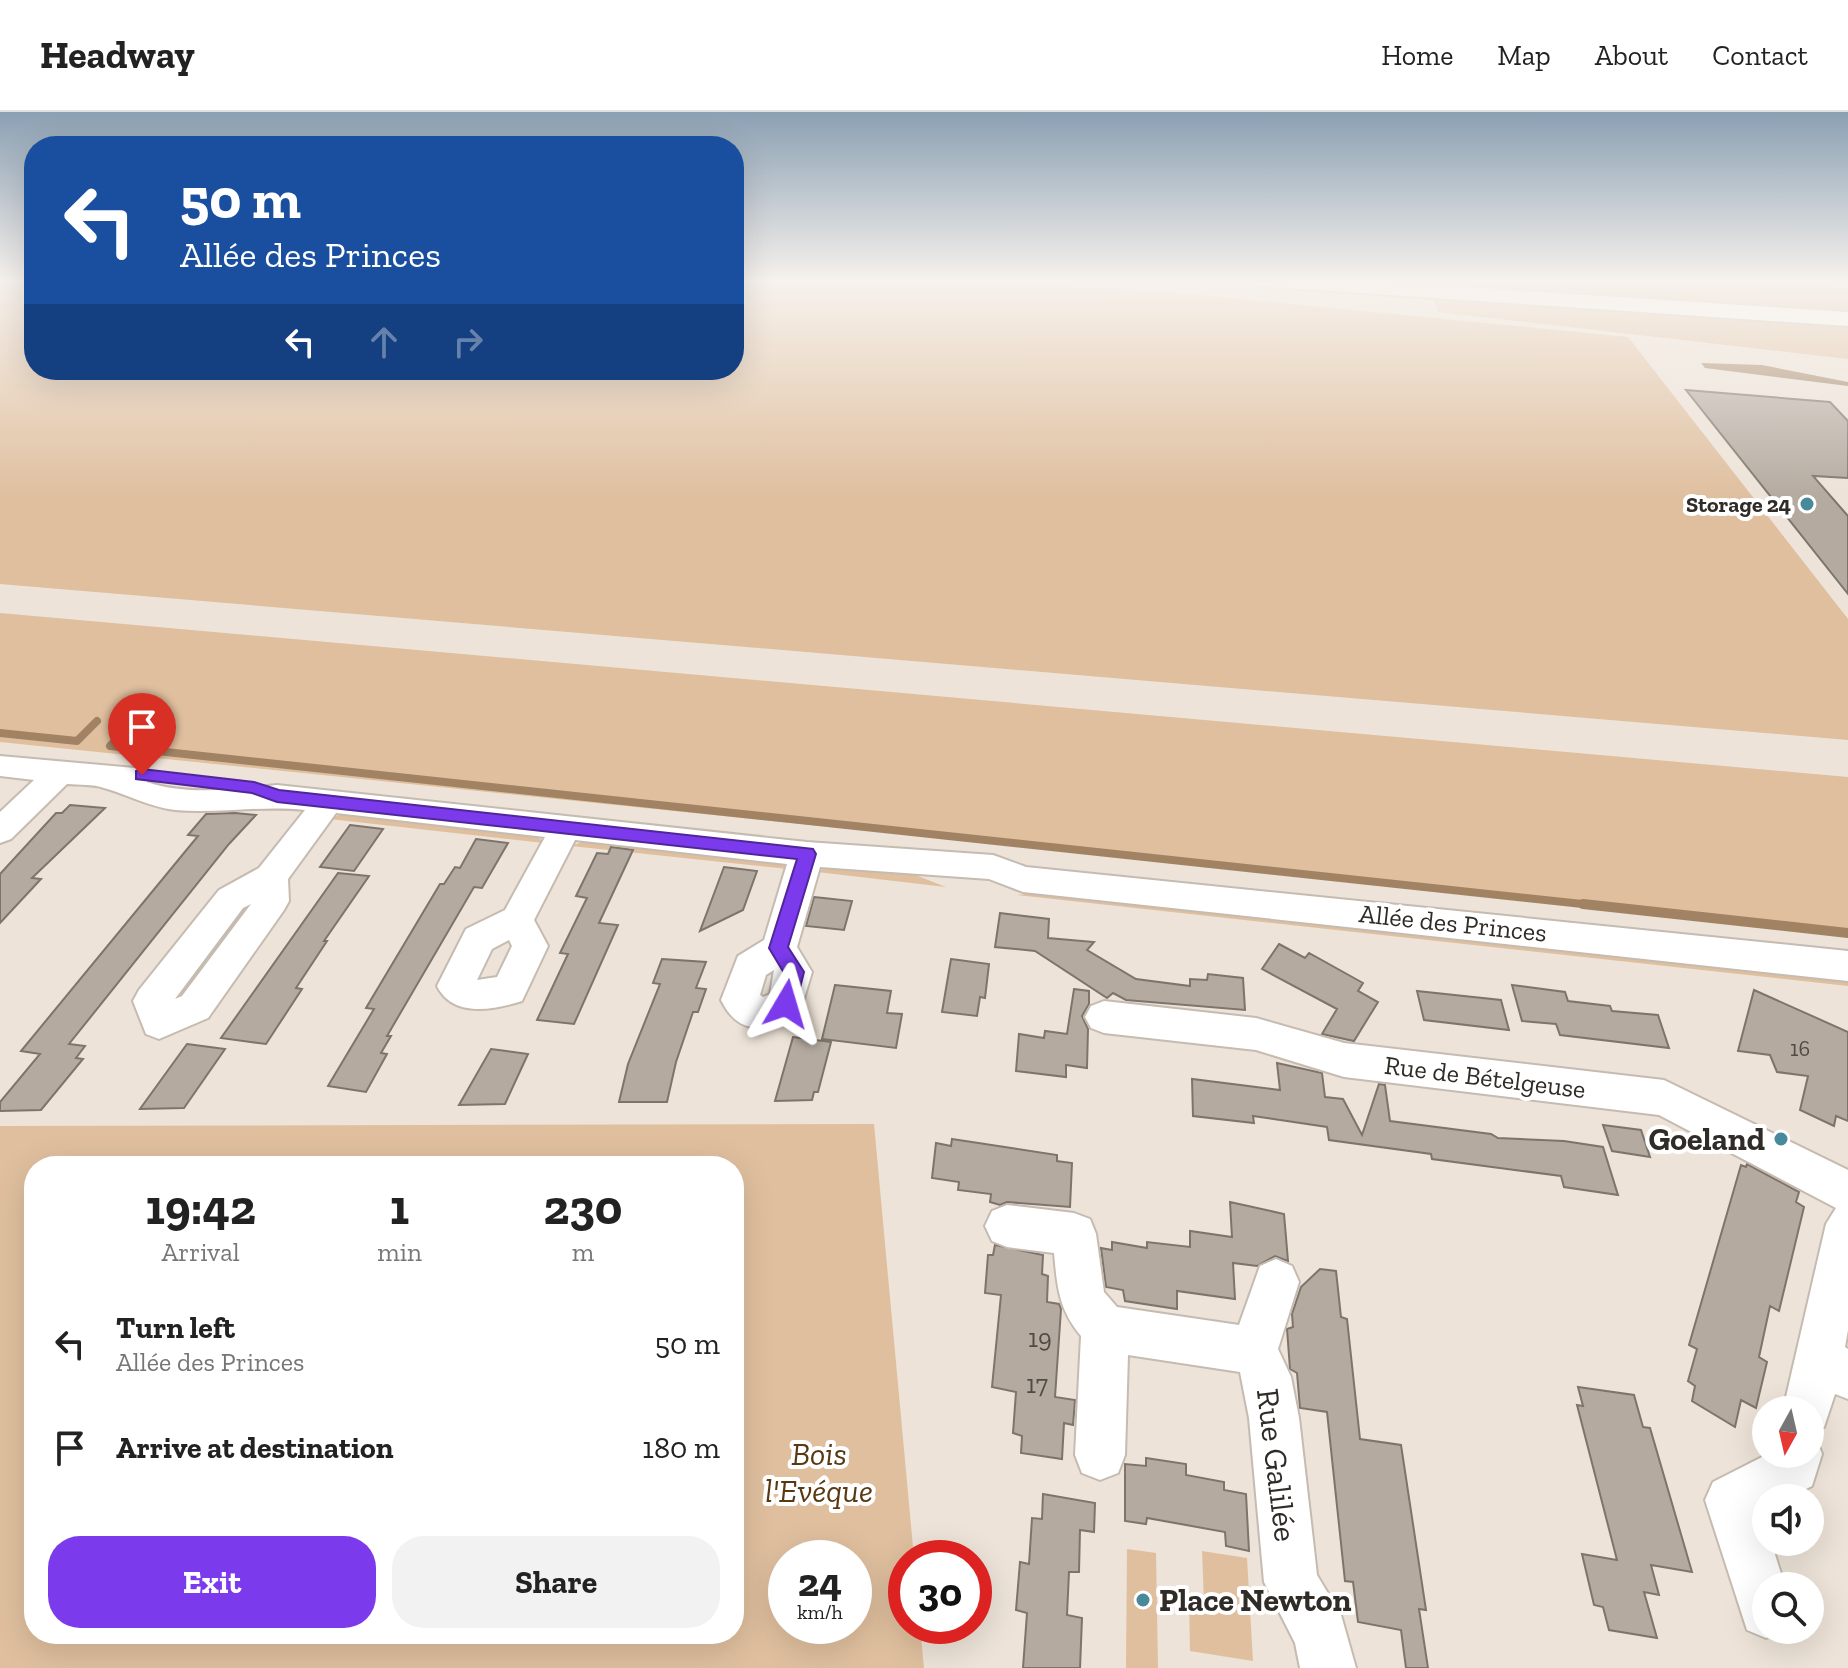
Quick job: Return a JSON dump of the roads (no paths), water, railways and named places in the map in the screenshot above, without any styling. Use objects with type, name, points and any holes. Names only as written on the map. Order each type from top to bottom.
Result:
[{"type":"street","name":"Allée des Princes","points":[[0,766],[111,778],[135,792],[224,803],[277,796],[807,854],[910,862],[949,881],[1010,890],[1056,884],[1059,881],[1848,966]]},
{"type":"street","points":[[0,831],[60,773]]},
{"type":"street","points":[[271,877],[328,802]]},
{"type":"street","points":[[517,920],[566,827]]},
{"type":"street","points":[[779,948],[807,854]]},
{"type":"street","name":"Rue de Bételgeuse","points":[[1104,1017],[1256,1034],[1344,1060],[1664,1098],[1848,1192]]},
{"type":"street","points":[[1815,1396],[1833,1366],[1848,1224]]},
{"type":"street","points":[[1007,1226],[1074,1234],[1082,1302],[1105,1328],[1100,1455]]},
{"type":"street","name":"Rue Galilée","points":[[1276,1282],[1254,1351],[1267,1377],[1274,1418],[1291,1582],[1321,1635],[1328,1668]]},
{"type":"street","name":"Rue Galilée","points":[[1105,1328],[1254,1351]]},
{"type":"street","points":[[1754,1572],[1731,1500],[1794,1468]]},
{"type":"waterway","points":[[135,720],[110,746],[1601,906]]},
{"type":"waterway","points":[[0,733],[77,741],[97,721]]},
{"type":"waterway","points":[[1583,904],[1848,933]]},
{"type":"place","name":"Storage 24","points":[[1807,504]]},
{"type":"place","name":"Goeland","points":[[1781,1139]]},
{"type":"place","name":"Place Newton","points":[[1143,1600]]},
{"type":"park label","name":"Bois l'Evéque","points":[[819,1472]]}]
